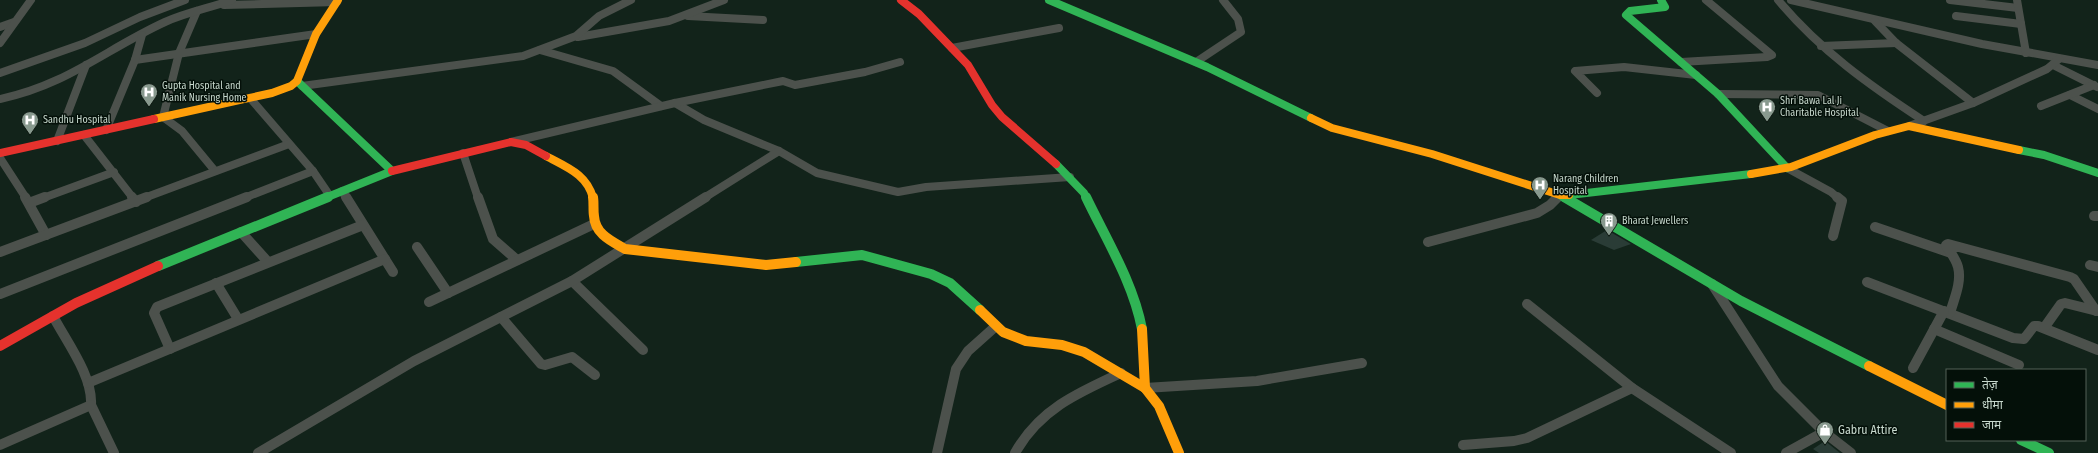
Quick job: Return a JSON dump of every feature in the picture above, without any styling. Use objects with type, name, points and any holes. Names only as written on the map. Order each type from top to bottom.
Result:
[{"type":"street","points":[[0,43],[23,8],[31,0]]},
{"type":"street","points":[[0,73],[78,46],[140,17],[185,0]]},
{"type":"street","points":[[0,99],[42,89],[66,78],[86,65],[171,19],[232,0]]},
{"type":"street","points":[[0,153],[250,98],[283,90],[300,83],[480,63],[517,57],[540,50],[581,33],[600,16],[631,0]]},
{"type":"street","points":[[571,38],[661,23],[685,16],[724,0]]},
{"type":"street","points":[[902,0],[918,14],[968,65],[992,105],[1002,117],[1070,177],[1089,202],[1135,300],[1142,328],[1145,388]]},
{"type":"street","points":[[1049,0],[1196,62],[1332,128],[1446,158],[1560,195],[1712,284],[1813,338],[1946,404]]},
{"type":"street","points":[[1196,62],[1241,32],[1241,28],[1230,8],[1223,0]]},
{"type":"street","points":[[1661,0],[1666,6],[1665,7],[1630,11],[1626,13],[1626,15],[1718,94],[1787,168],[1831,192],[1842,201],[1833,236]]},
{"type":"street","points":[[1681,62],[1767,57],[1772,55],[1706,0]]},
{"type":"street","points":[[1778,0],[1821,46],[1889,98],[1924,120]]},
{"type":"street","points":[[1791,0],[1875,21],[2026,53],[2098,65]]},
{"type":"street","points":[[1950,0],[2018,8]]},
{"type":"street","points":[[2017,0],[2026,53]]},
{"type":"street","points":[[218,5],[337,1]]},
{"type":"street","points":[[300,83],[316,34],[337,1]]},
{"type":"street","points":[[163,117],[179,53],[197,11]]},
{"type":"street","points":[[685,16],[764,20]]},
{"type":"street","points":[[1956,16],[2021,24]]},
{"type":"street","points":[[1875,21],[1896,43],[1973,103]]},
{"type":"street","points":[[0,27],[14,22]]},
{"type":"street","points":[[952,48],[1059,28]]},
{"type":"street","points":[[135,60],[316,34]]},
{"type":"street","points":[[106,130],[135,60],[142,35]]},
{"type":"street","points":[[1821,46],[1896,43]]},
{"type":"street","points":[[540,50],[614,71],[661,106]]},
{"type":"street","points":[[1428,242],[1537,213],[1550,205],[1560,195],[1595,193],[1787,168],[1888,131],[1909,126],[1973,103],[2053,65],[2059,59]]},
{"type":"street","points":[[0,346],[99,291],[392,171],[661,106],[783,81],[796,85],[859,73],[900,62]]},
{"type":"street","points":[[58,141],[86,65]]},
{"type":"street","points":[[2053,65],[2096,86]]},
{"type":"street","points":[[1597,93],[1576,74],[1575,71],[1624,67],[1696,75]]},
{"type":"street","points":[[300,83],[392,171]]},
{"type":"street","points":[[2041,106],[2096,86]]},
{"type":"street","points":[[1718,94],[1818,95],[1888,131]]},
{"type":"street","points":[[2070,95],[2098,109]]},
{"type":"street","points":[[250,98],[313,171],[330,196]]},
{"type":"street","points":[[675,103],[700,118],[779,151],[817,173],[898,192],[926,187],[1070,177]]},
{"type":"street","points":[[163,117],[182,131],[215,171]]},
{"type":"street","points":[[1909,126],[2044,155],[2098,173]]},
{"type":"street","points":[[84,135],[136,202]]},
{"type":"street","points":[[511,142],[526,145],[584,179],[590,189],[594,224],[597,232],[603,239],[625,249],[766,265],[851,255],[873,257],[941,278],[958,290],[996,326],[1015,338],[1062,346],[1084,352],[1145,388],[1159,406],[1179,453]]},
{"type":"street","points":[[0,252],[289,144]]},
{"type":"street","points":[[258,453],[414,361],[572,280],[625,249],[659,225],[779,151]]},
{"type":"street","points":[[463,153],[493,239],[517,260]]},
{"type":"street","points":[[0,158],[29,203],[46,235]]},
{"type":"street","points":[[0,294],[313,171]]},
{"type":"street","points":[[29,203],[114,172]]},
{"type":"street","points":[[342,191],[393,272]]},
{"type":"street","points":[[429,302],[594,224]]},
{"type":"street","points":[[170,349],[155,310],[163,304],[363,225]]},
{"type":"street","points":[[1875,227],[1950,253]]},
{"type":"street","points":[[241,232],[268,262]]},
{"type":"street","points":[[1913,368],[1934,329],[1947,312],[1959,274],[1946,244],[1952,244],[2070,277],[2074,279],[2097,311]]},
{"type":"street","points":[[417,246],[448,292]]},
{"type":"street","points":[[88,383],[238,319],[385,259]]},
{"type":"street","points":[[572,280],[643,350]]},
{"type":"street","points":[[1867,282],[2020,340],[2027,337],[2034,326],[2044,328],[2098,350]]},
{"type":"street","points":[[216,283],[238,319]]},
{"type":"street","points":[[1712,284],[1778,386],[1824,432],[1851,453]]},
{"type":"street","points":[[2044,328],[2061,304],[2065,303],[2097,311]]},
{"type":"street","points":[[1527,304],[1632,388],[1731,453]]},
{"type":"street","points":[[53,316],[88,383],[93,399],[91,405],[114,453]]},
{"type":"street","points":[[501,317],[541,364],[544,365],[572,357],[595,375]]},
{"type":"street","points":[[937,453],[956,369],[968,351],[996,326]]},
{"type":"street","points":[[1934,329],[2019,365]]},
{"type":"street","points":[[1145,388],[1257,381],[1362,363]]},
{"type":"street","points":[[1015,453],[1028,431],[1041,418],[1072,397],[1121,373]]},
{"type":"street","points":[[1462,445],[1514,441],[1527,438],[1632,388]]},
{"type":"street","points":[[0,445],[91,405]]},
{"type":"street","points":[[1786,453],[1824,432]]},
{"type":"street","points":[[2023,441],[2049,453]]},
{"type":"building","name":"Bharat Jewellers","points":[[1607,230],[1631,244],[1614,250],[1591,240]]},
{"type":"building","name":"Gabru Attire","points":[[1825,441],[1840,453],[1819,453],[1813,449]]},
{"type":"traffic: fast","points":[[1049,0],[1207,67],[1311,118]]},
{"type":"traffic: fast","points":[[1661,0],[1665,7],[1630,11],[1626,15],[1718,94],[1787,168]]},
{"type":"traffic: fast","points":[[158,266],[392,171],[297,81]]},
{"type":"traffic: fast","points":[[2019,150],[2044,155],[2098,173]]},
{"type":"traffic: fast","points":[[1056,164],[1084,193],[1130,288],[1139,313],[1142,329]]},
{"type":"traffic: fast","points":[[1569,195],[1751,174]]},
{"type":"traffic: fast","points":[[1560,195],[1741,301],[1869,366]]},
{"type":"traffic: fast","points":[[796,262],[862,255],[931,274],[950,283],[980,310]]},
{"type":"traffic: fast","points":[[2023,441],[2049,453]]},
{"type":"traffic: slow","points":[[154,119],[272,93],[291,86],[297,81],[316,34],[338,0]]},
{"type":"traffic: slow","points":[[1311,118],[1332,128],[1432,154],[1560,195],[1569,195]]},
{"type":"traffic: slow","points":[[1751,174],[1791,167],[1875,135],[1909,126],[2019,150]]},
{"type":"traffic: slow","points":[[546,156],[572,170],[585,180],[594,200],[595,224],[600,232],[609,240],[625,249],[766,265],[796,262]]},
{"type":"traffic: slow","points":[[980,310],[1003,332],[1026,341],[1062,345],[1084,352],[1145,388],[1159,406],[1179,453]]},
{"type":"traffic: slow","points":[[1142,329],[1145,388]]},
{"type":"traffic: slow","points":[[1869,366],[1946,404]]},
{"type":"traffic: jam","points":[[901,0],[919,14],[968,65],[992,105],[1002,117],[1056,164]]},
{"type":"traffic: jam","points":[[0,153],[154,119]]},
{"type":"traffic: jam","points":[[392,171],[511,142],[526,145],[546,156]]},
{"type":"traffic: jam","points":[[0,346],[76,303],[158,266]]},
{"type":"place","name":"Gupta Hospital and Manik Nursing Home","points":[[149,107]]},
{"type":"place","name":"Shri Bawa Lal Ji Charitable Hospital","points":[[1767,122]]},
{"type":"place","name":"Sandhu Hospital","points":[[30,135]]},
{"type":"place","name":"Narang Children Hospital","points":[[1540,200]]},
{"type":"place","name":"Bharat Jewellers","points":[[1609,236]]},
{"type":"place","name":"Gabru Attire","points":[[1825,445]]}]
